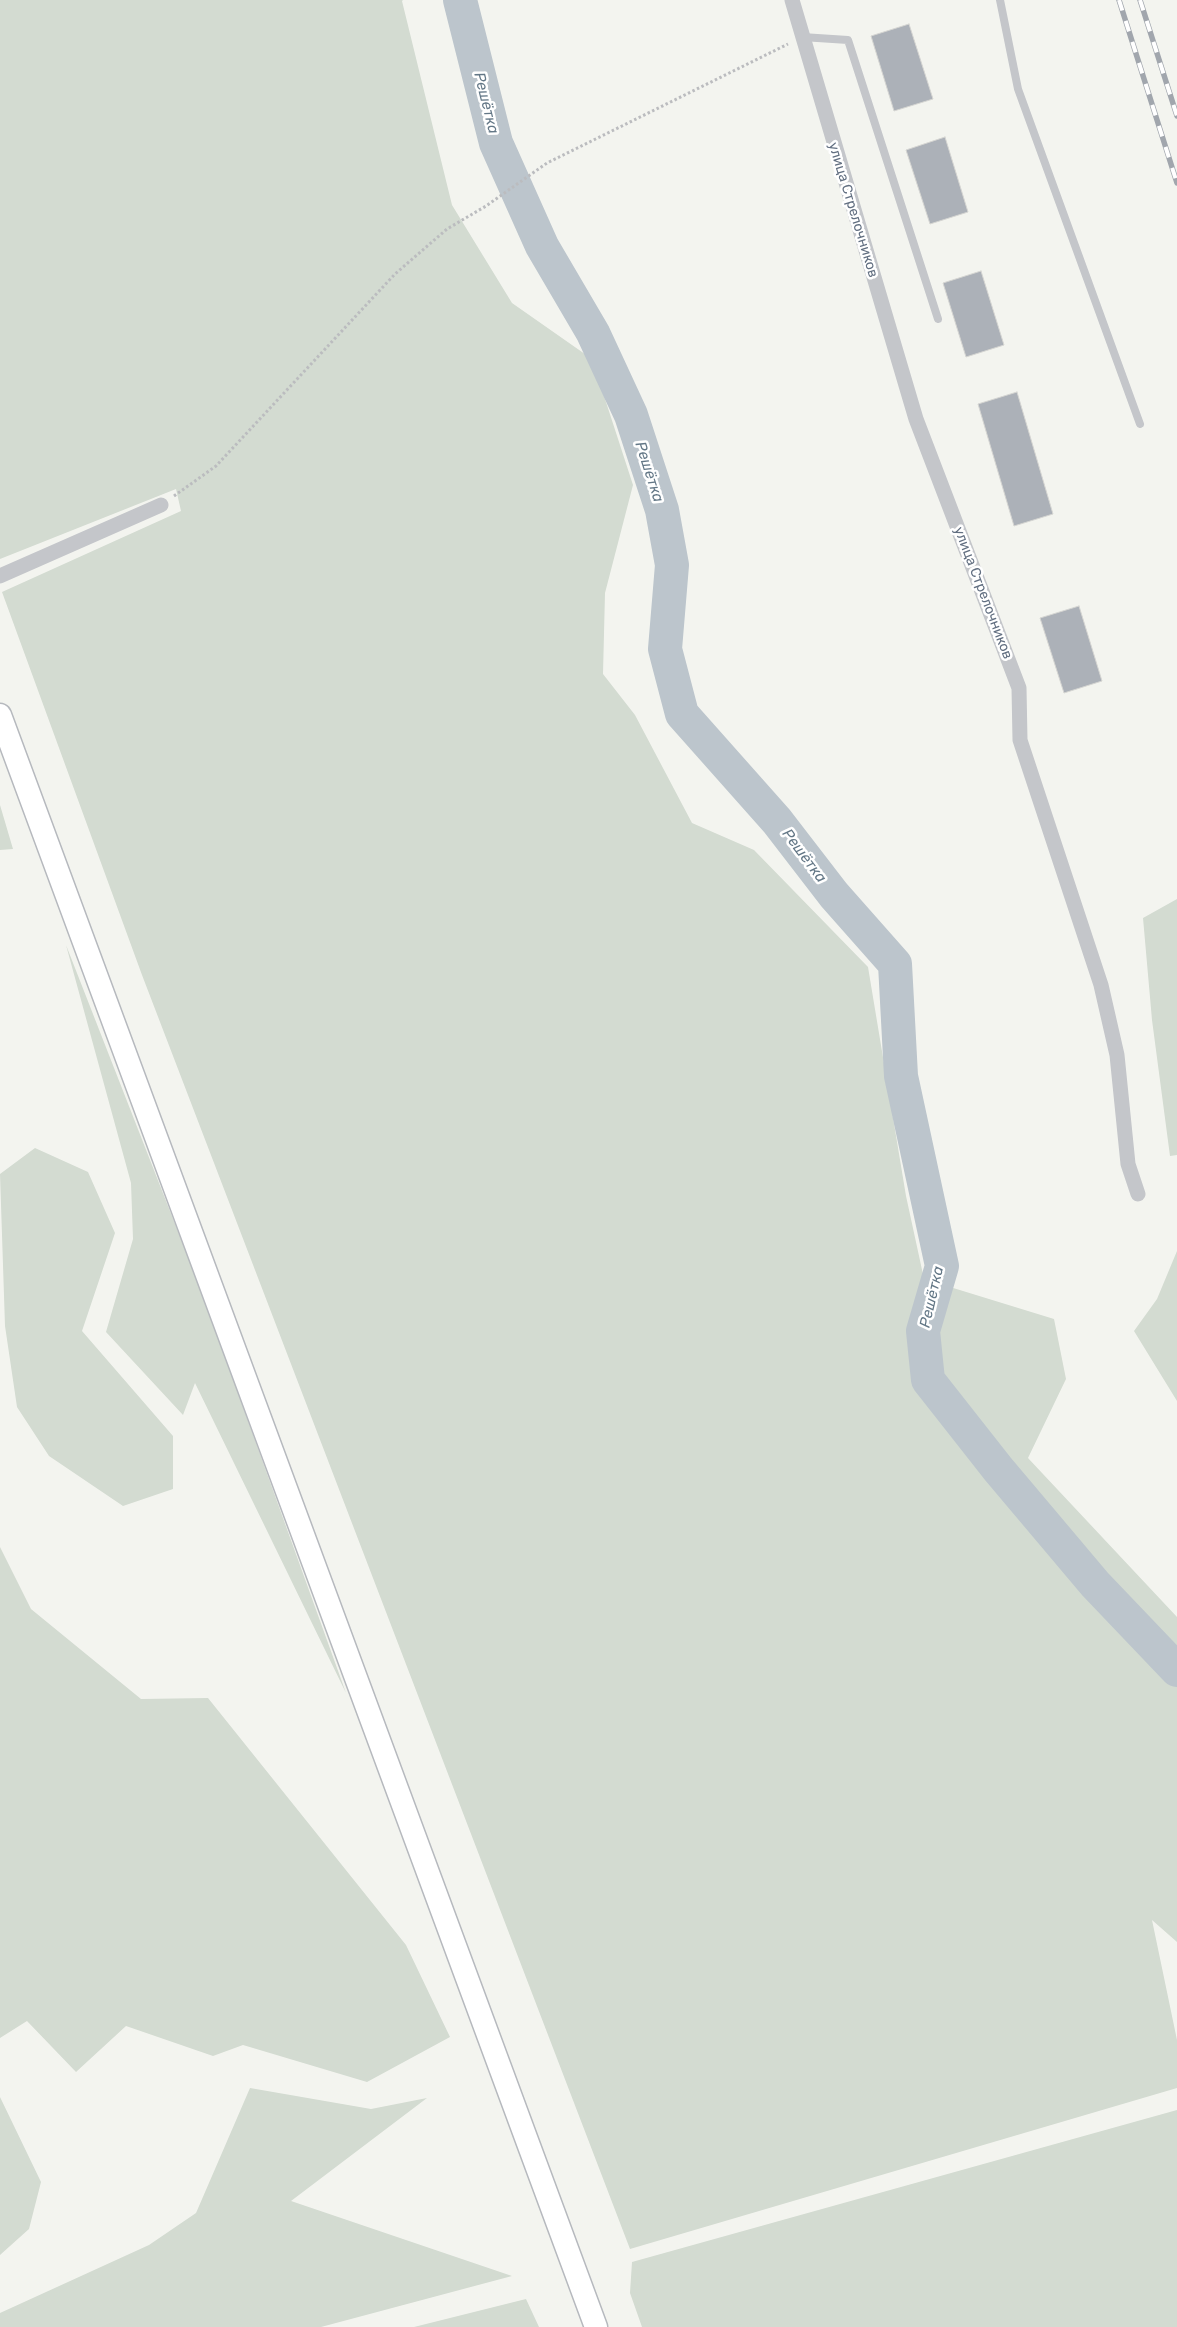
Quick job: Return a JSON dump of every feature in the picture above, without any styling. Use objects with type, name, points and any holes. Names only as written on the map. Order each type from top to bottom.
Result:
[{"type":"street","name":"улица Стрелочников","points":[[792,0],[916,419],[1019,688],[1020,740],[1100,985],[1117,1055],[1128,1164],[1138,1194]]},
{"type":"street","points":[[0,576],[161,505]]},
{"type":"street","points":[[0,715],[596,2327]]},
{"type":"lane","points":[[1000,0],[1018,89],[1140,424]]},
{"type":"lane","points":[[802,37],[848,40],[938,320]]},
{"type":"path","points":[[161,505],[216,466],[395,274],[447,229],[486,206],[547,163],[802,37]]},
{"type":"shaded area","points":[[0,0],[403,0],[452,205],[512,303],[592,359],[633,485],[605,593],[603,674],[635,715],[692,823],[754,850],[868,967],[906,1196],[924,1279],[1054,1319],[1066,1379],[1028,1458],[1177,1617],[1177,1942],[1152,1920],[1177,2040],[1177,2088],[630,2249],[142,975],[2,592],[181,511],[176,489],[0,559]]},
{"type":"shaded area","points":[[0,805],[13,849],[0,850]]},
{"type":"shaded area","points":[[1177,899],[1177,1155],[1170,1156],[1152,1020],[1143,918]]},
{"type":"shaded area","points":[[66,945],[202,1293],[346,1693],[195,1383],[183,1415],[106,1332],[133,1239],[131,1183]]},
{"type":"shaded area","points":[[35,1148],[88,1172],[115,1233],[82,1331],[173,1436],[173,1489],[123,1506],[49,1456],[17,1407],[5,1326],[0,1174]]},
{"type":"shaded area","points":[[1177,1251],[1177,1401],[1134,1331],[1157,1299]]},
{"type":"shaded area","points":[[0,1547],[31,1609],[141,1699],[208,1698],[406,1945],[450,2037],[367,2082],[243,2045],[213,2056],[126,2026],[76,2072],[27,2021],[0,2038]]},
{"type":"shaded area","points":[[250,2088],[371,2109],[427,2098],[291,2201],[512,2276],[321,2327],[0,2327],[0,2313],[149,2245],[196,2213]]},
{"type":"shaded area","points":[[0,2097],[41,2182],[29,2229],[0,2255]]},
{"type":"shaded area","points":[[1177,2110],[1177,2327],[642,2327],[630,2293],[632,2262]]},
{"type":"shaded area","points":[[526,2299],[539,2327],[414,2327]]},
{"type":"building","points":[[909,24],[933,99],[894,111],[871,36]]},
{"type":"building","points":[[945,137],[968,212],[930,224],[906,150]]},
{"type":"building","points":[[981,271],[1004,345],[966,357],[943,283]]},
{"type":"building","points":[[1017,392],[1053,514],[1014,526],[978,404]]},
{"type":"building","points":[[1079,606],[1102,681],[1064,693],[1040,618]]},
{"type":"waterway","name":"Решётка","points":[[460,0],[496,143],[542,246],[593,333],[631,415],[662,510],[672,565],[665,649],[682,714],[777,821],[834,895],[895,964],[901,1076],[942,1266],[923,1331],[928,1380],[998,1469],[1095,1584],[1177,1670]]},
{"type":"railway","points":[[1119,0],[1177,183]]},
{"type":"railway","points":[[1140,0],[1177,116]]}]
